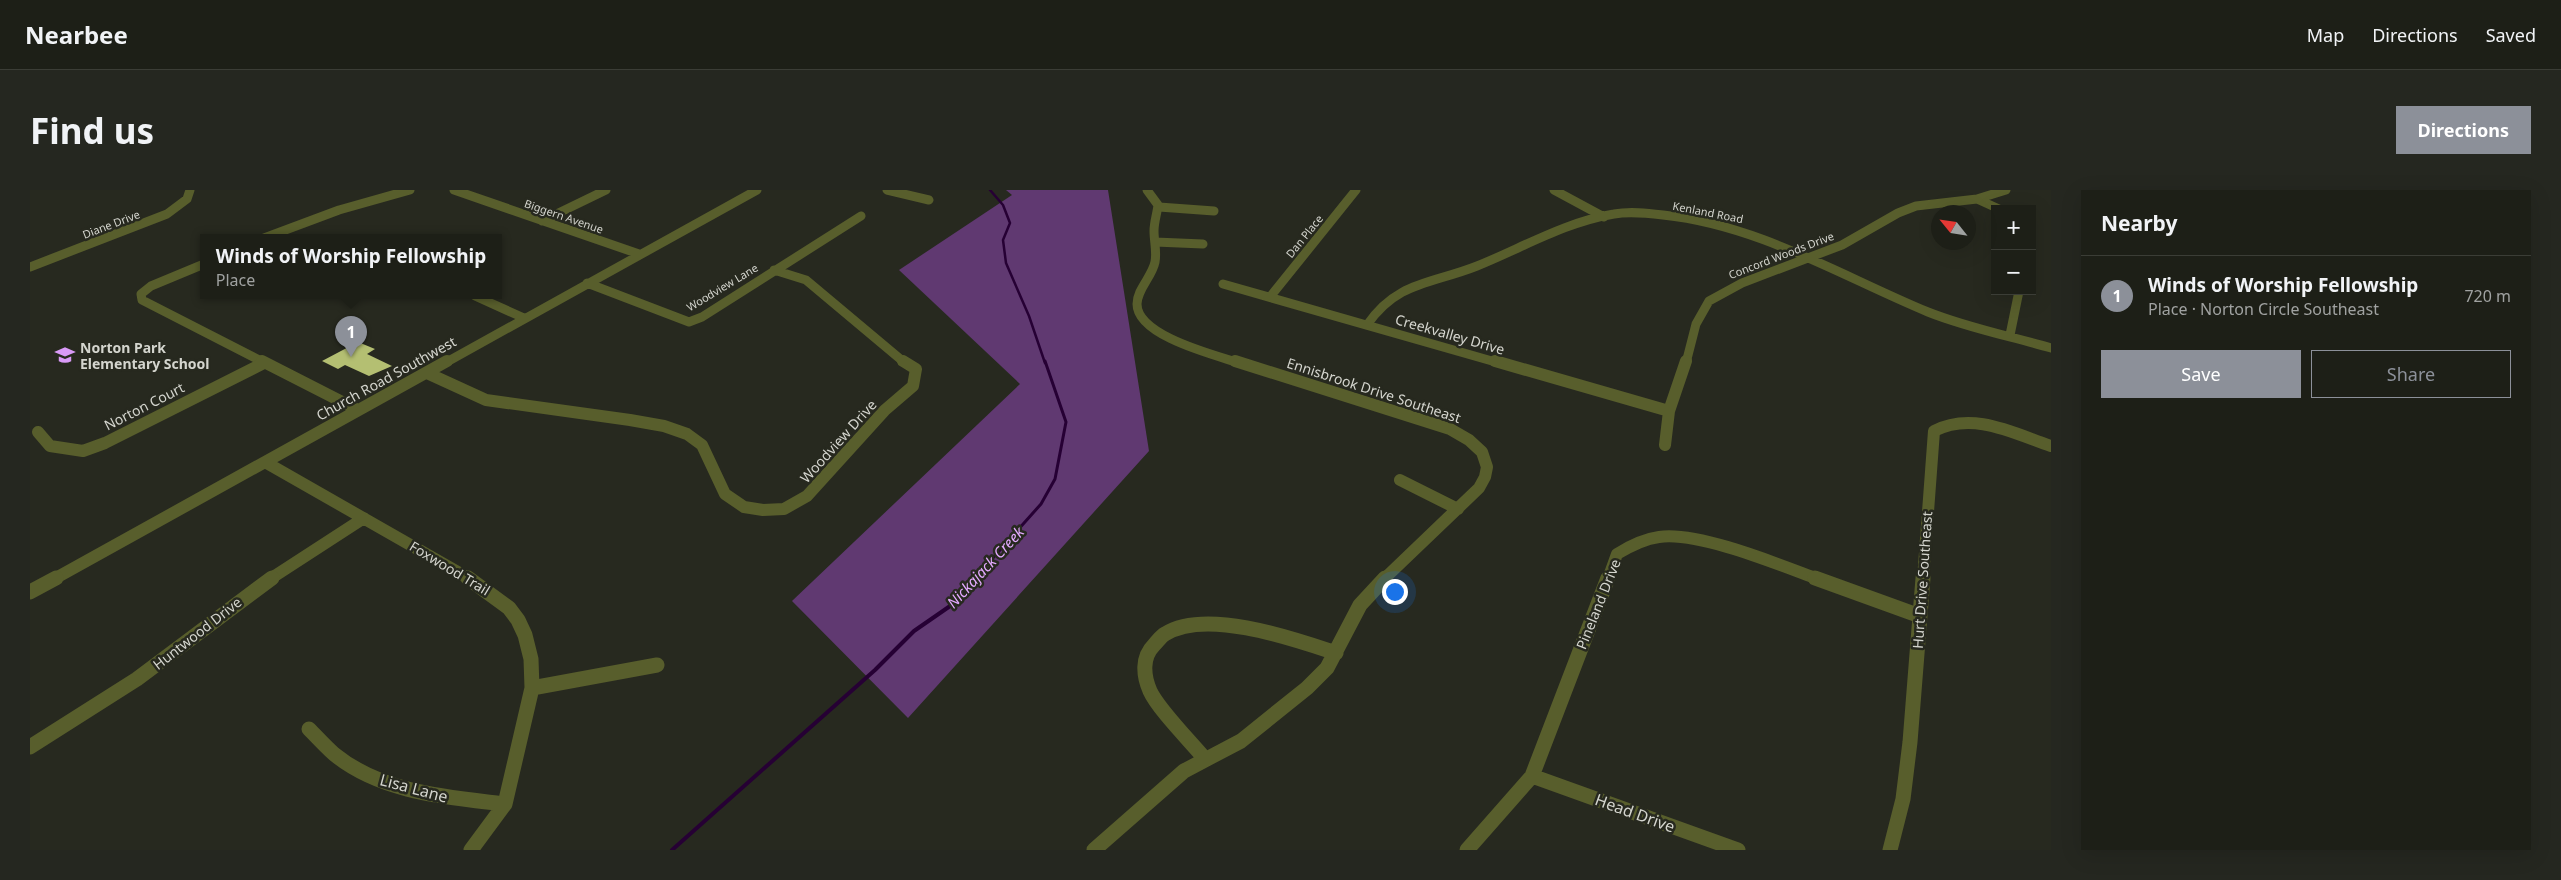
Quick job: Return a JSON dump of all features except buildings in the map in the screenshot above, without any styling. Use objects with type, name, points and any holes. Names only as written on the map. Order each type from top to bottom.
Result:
[{"type":"street","name":"Diane Drive","points":[[30,267],[167,214],[188,199],[190,190]]},
{"type":"street","points":[[274,234],[332,212],[410,190]]},
{"type":"street","name":"Biggern Avenue","points":[[454,190],[639,254]]},
{"type":"street","points":[[542,220],[606,190]]},
{"type":"street","name":"Church Road Southwest","points":[[30,592],[757,190]]},
{"type":"street","points":[[887,190],[929,200]]},
{"type":"street","points":[[1147,190],[1158,201],[1159,207],[1154,227],[1155,242],[1203,244]]},
{"type":"street","name":"Dan Place","points":[[1270,297],[1356,190]]},
{"type":"street","points":[[1554,190],[1604,217]]},
{"type":"street","name":"Concord Woods Drive","points":[[1666,445],[1669,411],[1690,351],[1696,324],[1709,301],[1742,283],[1810,258],[1849,241],[1898,213],[1916,206],[1977,199],[2006,190]]},
{"type":"street","points":[[1977,199],[1991,206]]},
{"type":"street","points":[[1159,207],[1214,211]]},
{"type":"street","name":"Kenland Road","points":[[1367,325],[1381,305],[1393,296],[1468,269],[1550,233],[1615,214],[1656,214],[1716,223],[1772,240],[1932,313],[2051,348]]},
{"type":"street","name":"Woodview Lane","points":[[587,283],[689,322],[702,317],[861,216]]},
{"type":"street","name":"Ennisbrook Drive Southeast","points":[[1094,850],[1184,771],[1241,740],[1306,688],[1327,668],[1360,605],[1392,570],[1479,488],[1487,475],[1488,464],[1484,455],[1467,438],[1450,429],[1190,347],[1161,335],[1142,316],[1138,304],[1138,296],[1151,277],[1155,260],[1155,242]]},
{"type":"street","points":[[200,266],[151,286],[141,294],[142,300],[358,410]]},
{"type":"street","name":"Woodview Drive","points":[[427,373],[473,395],[496,402],[630,420],[664,426],[687,434],[702,445],[725,494],[744,507],[763,510],[784,509],[807,496],[885,410],[913,386],[916,369],[899,359],[806,280],[774,270]]},
{"type":"street","name":"Creekvalley Drive","points":[[1223,284],[1669,411]]},
{"type":"street","points":[[2010,335],[2018,295]]},
{"type":"street","points":[[482,299],[524,318]]},
{"type":"street","name":"Norton Court","points":[[38,432],[50,446],[83,451],[105,443],[264,363]]},
{"type":"street","name":"Hurt Drive Southeast","points":[[1890,850],[1903,799],[1910,742],[1934,431],[1940,426],[1969,422],[1992,426],[2051,446]]},
{"type":"street","name":"Foxwood Trail","points":[[265,462],[479,584],[510,608],[525,635],[532,659],[532,688],[505,804],[471,850]]},
{"type":"street","points":[[1400,480],[1458,509]]},
{"type":"street","name":"Huntwood Drive","points":[[30,747],[137,679],[257,587],[364,518]]},
{"type":"street","name":"Pineland Drive","points":[[1467,850],[1532,776],[1617,554],[1649,538],[1668,536],[1700,541],[1751,556],[1920,616]]},
{"type":"street","points":[[1205,759],[1150,692],[1143,666],[1154,643],[1167,632],[1190,626],[1234,626],[1270,631],[1336,653]]},
{"type":"street","points":[[532,688],[657,665]]},
{"type":"street","name":"Lisa Lane","points":[[309,729],[334,754],[381,782],[435,796],[505,804]]},
{"type":"street","name":"Head Drive","points":[[1532,776],[1738,850]]},
{"type":"shaded area","points":[[1006,190],[1108,190],[1149,451],[908,718],[792,601],[1020,384],[899,270],[1012,195]]},
{"type":"waterway","name":"Nickajack Creek","points":[[990,190],[1003,205],[1010,223],[1003,240],[1006,263],[1029,316],[1045,363]]},
{"type":"waterway","name":"Nickajack Creek","points":[[974,579],[1041,504],[1055,479],[1066,422],[1045,361]]},
{"type":"waterway","name":"Nickajack Creek","points":[[672,850],[875,670],[914,631],[953,604],[975,578]]},
{"type":"place","name":"Norton Park Elementary School","points":[[65,355]]},
{"type":"place","name":"Winds of Worship Fellowship","points":[[351,357]]}]
